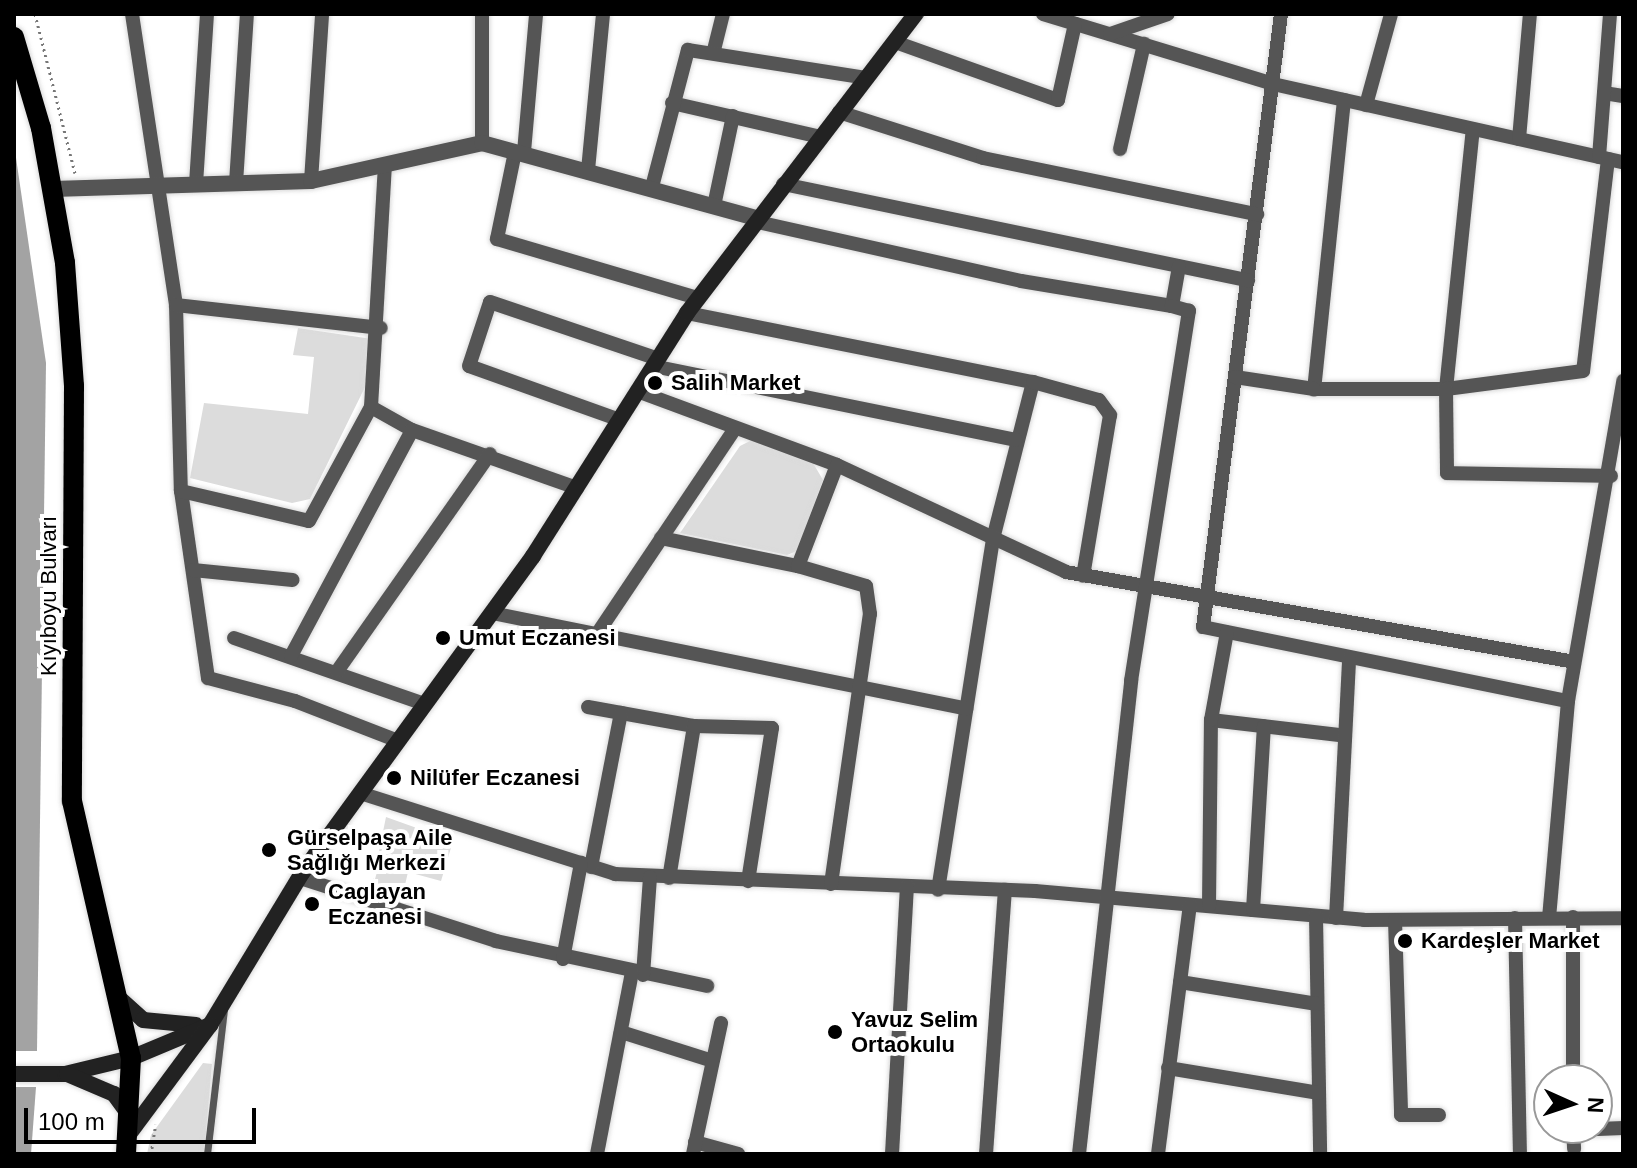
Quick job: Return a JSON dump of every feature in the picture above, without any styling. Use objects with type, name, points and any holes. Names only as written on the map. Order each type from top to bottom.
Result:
[{"type":"main road","points":[[128,1134],[210,1025],[300,878],[492,613],[577,488],[687,313],[754,219],[916,14]]},
{"type":"main road","name":"Kıyıboyu Bulvarı","points":[[14,37],[53,189],[74,386],[72,801],[82,869],[120,999],[131,1058],[128,1134]]},
{"type":"main road","points":[[120,999],[143,1020],[165,1027],[210,1025]]},
{"type":"main road","points":[[65,1074],[131,1058],[210,1025]]},
{"type":"main road","points":[[14,1074],[65,1074],[114,1094],[128,1134]]},
{"type":"street","points":[[132,14],[162,186],[176,305],[181,491],[208,678],[295,701],[398,741]]},
{"type":"street","points":[[196,184],[207,14]]},
{"type":"street","points":[[236,183],[247,14]]},
{"type":"street","points":[[311,181],[322,14]]},
{"type":"street","points":[[482,14],[482,143]]},
{"type":"street","points":[[536,14],[519,152],[497,239],[698,298]]},
{"type":"street","points":[[588,170],[603,14]]},
{"type":"street","points":[[714,50],[723,14]]},
{"type":"street","points":[[1043,14],[1273,84],[1610,159]]},
{"type":"street","points":[[1113,33],[1118,14]]},
{"type":"street","points":[[1113,33],[1168,14]]},
{"type":"street","points":[[1281,14],[1203,627],[1568,701]]},
{"type":"street","points":[[1366,105],[1391,14]]},
{"type":"street","points":[[1519,139],[1530,14]]},
{"type":"street","points":[[1235,377],[1314,389],[1446,389],[1583,371],[1610,159],[1604,93],[1610,14]]},
{"type":"street","points":[[895,42],[1058,100],[1075,24]]},
{"type":"street","points":[[1120,149],[1144,44]]},
{"type":"street","points":[[652,187],[683,56],[696,47],[867,78]]},
{"type":"street","points":[[1604,93],[1623,96]]},
{"type":"street","points":[[1314,389],[1344,100]]},
{"type":"street","points":[[672,103],[820,137]]},
{"type":"street","points":[[839,112],[983,158],[1257,214]]},
{"type":"street","points":[[714,206],[733,116]]},
{"type":"street","points":[[1473,129],[1446,389],[1447,473],[1611,476]]},
{"type":"street","points":[[53,189],[311,181],[482,143],[652,187],[754,219],[1021,281],[1189,311],[1145,586],[1079,1154]]},
{"type":"street","points":[[181,491],[309,521],[371,407],[381,328],[385,165]]},
{"type":"street","points":[[783,184],[1248,280]]},
{"type":"street","points":[[1172,306],[1179,267]]},
{"type":"street","points":[[620,420],[469,366],[490,302],[655,363],[1016,440]]},
{"type":"street","points":[[176,305],[381,328]]},
{"type":"street","points":[[687,313],[1033,382],[1099,400],[1110,415],[1083,576]]},
{"type":"street","points":[[1549,917],[1569,661],[1611,476],[1623,381]]},
{"type":"street","points":[[938,890],[993,539],[1033,382]]},
{"type":"street","points":[[637,391],[837,465],[993,539],[1083,576],[1145,586],[1208,591],[1569,661]]},
{"type":"street","points":[[371,407],[412,430],[490,454],[577,488]]},
{"type":"street","points":[[597,634],[735,429]]},
{"type":"street","points":[[291,656],[412,430]]},
{"type":"street","points":[[338,670],[490,454]]},
{"type":"street","points":[[798,566],[837,465]]},
{"type":"street","points":[[661,538],[798,566],[866,586],[870,614],[831,884]]},
{"type":"street","points":[[193,570],[293,580]]},
{"type":"street","points":[[492,613],[966,709]]},
{"type":"street","points":[[1209,906],[1211,720],[1227,632]]},
{"type":"street","points":[[234,638],[338,670],[425,704]]},
{"type":"street","points":[[1336,918],[1339,735],[1349,658]]},
{"type":"street","points":[[588,707],[694,726],[772,728],[748,881]]},
{"type":"street","points":[[563,959],[621,713]]},
{"type":"street","points":[[1211,720],[1339,735]]},
{"type":"street","points":[[669,878],[694,726]]},
{"type":"street","points":[[1253,910],[1264,726]]},
{"type":"street","points":[[360,793],[586,865],[650,877],[938,890],[1005,890],[1336,918],[1623,918]]},
{"type":"street","points":[[597,1154],[621,1032],[638,974],[650,877]]},
{"type":"street","points":[[300,878],[563,959],[707,986]]},
{"type":"street","points":[[892,1154],[907,887]]},
{"type":"street","points":[[986,1154],[1005,890]]},
{"type":"street","points":[[1158,1154],[1190,905]]},
{"type":"street","points":[[1316,916],[1320,1154]]},
{"type":"street","points":[[1573,917],[1573,1064]]},
{"type":"street","points":[[1515,918],[1518,1154]]},
{"type":"street","points":[[1395,920],[1401,1115],[1439,1115]]},
{"type":"street","points":[[1180,982],[1317,1004]]},
{"type":"street","points":[[721,1023],[710,1060],[694,1148],[738,1154]]},
{"type":"street","points":[[621,1032],[710,1060]]},
{"type":"street","points":[[1168,1068],[1319,1093]]},
{"type":"street","points":[[1574,1144],[1574,1149]]},
{"type":"lane","points":[[207,1154],[225,1000]]},
{"type":"path","points":[[35,14],[77,188]]},
{"type":"shaded area","points":[[14,144],[46,363],[37,1051],[14,1051]]},
{"type":"shaded area","points":[[298,328],[372,339],[367,383],[310,499],[292,503],[190,478],[204,403],[308,414],[314,357],[293,355]]},
{"type":"shaded area","points":[[754,439],[813,463],[823,480],[797,551],[787,555],[680,533],[740,446]]},
{"type":"shaded area","points":[[386,817],[453,841],[441,881],[408,872],[399,911],[368,905]]},
{"type":"shaded area","points":[[203,1063],[212,1064],[204,1154],[147,1154],[151,1135]]},
{"type":"shaded area","points":[[14,1087],[36,1087],[31,1154],[14,1154]]},
{"type":"place","name":"Salih Market","points":[[655,383]]},
{"type":"place","name":"Umut Eczanesi","points":[[443,638]]},
{"type":"place","name":"Nilüfer Eczanesi","points":[[394,778]]},
{"type":"place","name":"Gürselpaşa Aile Sağlığı Merkezi","points":[[269,850]]},
{"type":"place","name":"Caglayan Eczanesi","points":[[312,904]]},
{"type":"place","name":"Kardeşler Market","points":[[1405,941]]},
{"type":"place","name":"Yavuz Selim Ortaokulu","points":[[835,1032]]}]
